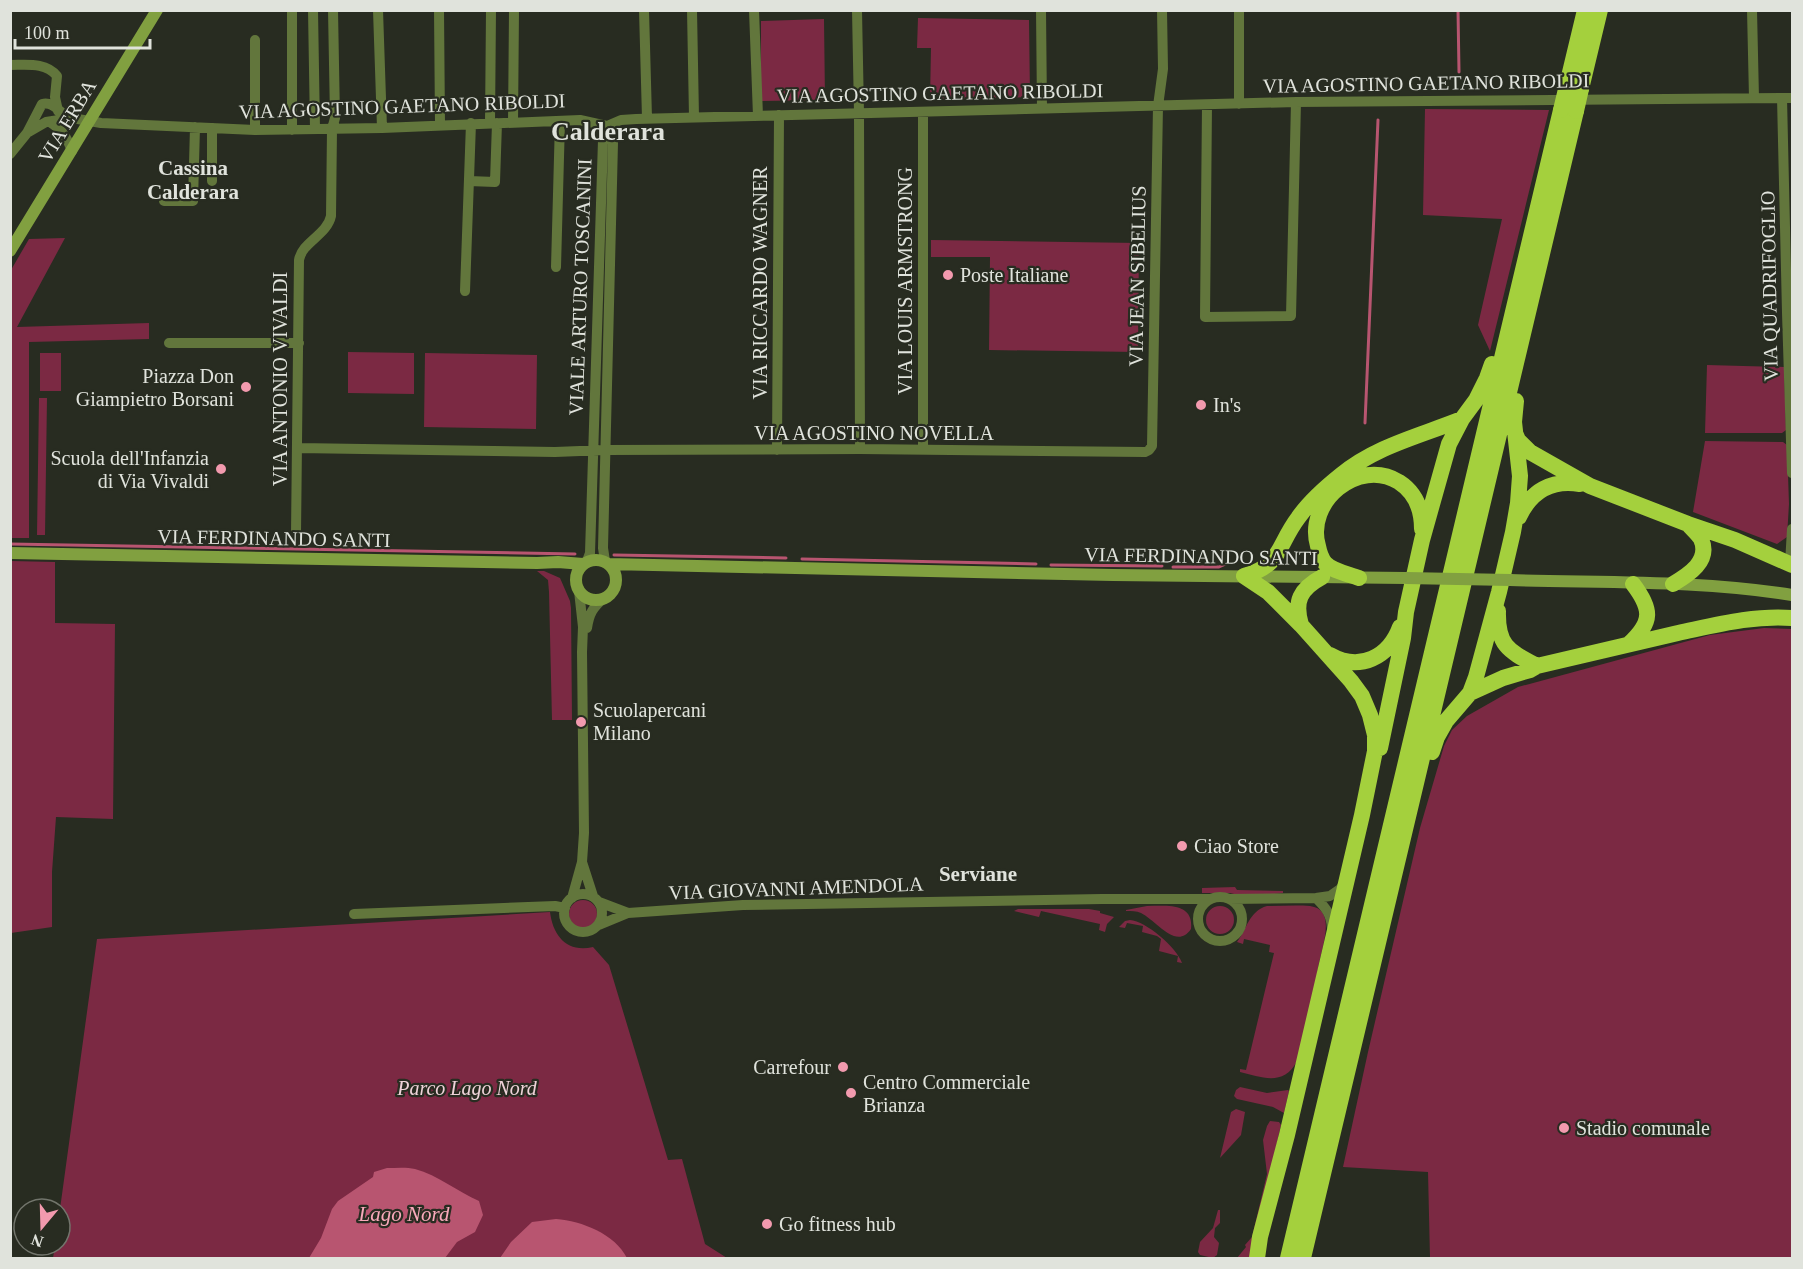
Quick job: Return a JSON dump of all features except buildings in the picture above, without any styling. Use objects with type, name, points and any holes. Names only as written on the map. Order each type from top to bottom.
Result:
[{"type":"highway","points":[[1574,89],[1585,10]]},
{"type":"highway","points":[[1288,1258],[1521,278],[1574,89],[1600,10]]},
{"type":"highway","points":[[1303,1258],[1520,344],[1568,111]]},
{"type":"highway","points":[[1257,1258],[1260,1237],[1385,727],[1422,540],[1449,444],[1487,378],[1521,278]]},
{"type":"highway","points":[[1520,344],[1525,359],[1515,406],[1514,430],[1520,476],[1518,503],[1497,628],[1505,645],[1518,656],[1537,666]]},
{"type":"highway","points":[[1244,576],[1258,572],[1270,564],[1300,515],[1348,470],[1366,457],[1395,443],[1462,419]]},
{"type":"highway","points":[[1514,430],[1518,440],[1530,452],[1590,486],[1735,540],[1791,564]]},
{"type":"highway","points":[[1359,578],[1341,573],[1325,564],[1316,539],[1316,524],[1321,510],[1338,487],[1365,475],[1393,478],[1405,486],[1416,498],[1422,512],[1422,540]]},
{"type":"highway","points":[[1513,532],[1524,507],[1539,490],[1561,482],[1590,486]]},
{"type":"highway","points":[[1672,584],[1696,569],[1703,555],[1702,540],[1689,524]]},
{"type":"highway","points":[[1244,576],[1263,588],[1301,625],[1362,696],[1370,714],[1375,735],[1375,751],[1362,815]]},
{"type":"highway","points":[[1301,625],[1298,609],[1300,596],[1307,587],[1322,577]]},
{"type":"highway","points":[[1629,644],[1643,631],[1647,620],[1647,608],[1633,584]]},
{"type":"highway","points":[[1418,775],[1426,766],[1446,721],[1470,693],[1505,586]]},
{"type":"highway","points":[[1327,653],[1338,660],[1356,663],[1379,656],[1394,642],[1406,612]]},
{"type":"highway","points":[[1470,693],[1537,666],[1629,644],[1737,621],[1792,618]]},
{"type":"main road","name":"VIA ERBA","points":[[10,251],[157,10]]},
{"type":"main road","name":"VIA FERDINANDO SANTI","points":[[10,553],[585,563]]},
{"type":"main road","points":[[616,582],[615,573],[607,562],[594,559],[585,563],[577,571],[577,587],[587,598],[595,600],[603,599],[612,592],[616,582],[628,571],[640,565]]},
{"type":"main road","name":"VIA FERDINANDO SANTI","points":[[607,562],[640,565],[1113,575],[1406,578],[1505,586],[1672,584],[1761,590]]},
{"type":"main road","name":"VIA FERDINANDO SANTI","points":[[537,563],[558,568],[571,576],[577,587]]},
{"type":"main road","points":[[1761,590],[1792,589]]},
{"type":"main road","points":[[1761,590],[1792,595]]},
{"type":"street","points":[[292,10],[292,130]]},
{"type":"street","points":[[313,10],[315,129]]},
{"type":"street","name":"VIA ANTONIO VIVALDI","points":[[296,534],[299,256],[330,220],[335,118],[333,10]]},
{"type":"street","points":[[378,10],[382,128]]},
{"type":"street","points":[[439,10],[440,123]]},
{"type":"street","points":[[469,182],[495,182],[491,10]]},
{"type":"street","points":[[513,123],[514,10]]},
{"type":"street","points":[[644,10],[647,118]]},
{"type":"street","points":[[692,10],[694,117]]},
{"type":"street","points":[[754,10],[758,116]]},
{"type":"street","points":[[857,10],[860,450]]},
{"type":"street","points":[[1041,10],[1042,109]]},
{"type":"street","name":"VIA JEAN SIBELIUS","points":[[1152,446],[1158,106],[1163,69],[1162,10]]},
{"type":"street","points":[[1239,10],[1239,104]]},
{"type":"street","points":[[1752,10],[1754,99]]},
{"type":"street","points":[[255,40],[255,130]]},
{"type":"street","points":[[10,65],[42,66],[57,76],[58,112]]},
{"type":"street","points":[[10,154],[27,133],[56,86]]},
{"type":"street","name":"VIA AGOSTINO GAETANO RIBOLDI","points":[[72,118],[101,123],[292,130],[333,126],[382,128],[440,123],[580,120],[608,126],[621,120],[647,118],[1296,102],[1787,98]]},
{"type":"street","name":"VIA QUADRIFOGLIO","points":[[1787,98],[1792,473]]},
{"type":"street","points":[[1208,105],[1205,317],[1291,316],[1296,102]]},
{"type":"street","points":[[40,109],[52,104],[58,112],[72,118]]},
{"type":"street","points":[[40,109],[40,120],[61,130],[72,151]]},
{"type":"street","name":"VIA LOUIS ARMSTRONG","points":[[923,112],[923,450]]},
{"type":"street","name":"VIA RICCARDO WAGNER","points":[[777,450],[779,115]]},
{"type":"street","points":[[27,133],[48,122],[72,118]]},
{"type":"street","points":[[556,267],[560,121]]},
{"type":"street","points":[[465,291],[471,123]]},
{"type":"street","name":"VIALE ARTURO TOSCANINI","points":[[607,562],[603,548],[613,143],[608,126]]},
{"type":"street","name":"VIALE ARTURO TOSCANINI","points":[[585,563],[590,553],[603,140],[608,126]]},
{"type":"street","points":[[164,201],[193,201],[195,127]]},
{"type":"street","points":[[212,128],[212,181]]},
{"type":"street","points":[[169,343],[299,343]]},
{"type":"street","name":"VIA AGOSTINO NOVELLA","points":[[298,448],[555,452],[923,450],[1145,452],[1152,446]]},
{"type":"street","points":[[1791,564],[1792,529]]},
{"type":"street","points":[[577,587],[582,605],[583,627],[584,823],[582,862],[578,880],[572,898],[565,908],[566,921],[573,929],[581,932],[590,931],[599,925],[603,913],[582,862]]},
{"type":"street","points":[[582,652],[590,614],[603,599]]},
{"type":"street","points":[[1268,900],[1243,919],[1240,930],[1235,936],[1220,941],[1209,938],[1203,933],[1198,921],[1198,915],[1204,904],[1211,899],[1223,897],[1268,900],[1330,896],[1340,889],[1347,879]]},
{"type":"street","points":[[572,898],[585,894],[596,899]]},
{"type":"street","points":[[1316,898],[1331,917],[1334,936]]},
{"type":"street","name":"VIA GIOVANNI AMENDOLA","points":[[596,899],[628,913]]},
{"type":"street","points":[[1180,899],[1194,909],[1198,915]]},
{"type":"street","name":"VIA GIOVANNI AMENDOLA","points":[[599,925],[628,913],[758,904],[1211,899]]},
{"type":"street","points":[[1229,899],[1238,906],[1243,919]]},
{"type":"street","points":[[354,914],[555,906],[565,908]]},
{"type":"green space","points":[[918,18],[1029,20],[1030,97],[930,100],[931,48],[917,48]]},
{"type":"green space","points":[[824,19],[825,100],[761,101],[761,21]]},
{"type":"green space","points":[[1425,109],[1549,110],[1490,351],[1478,325],[1502,219],[1423,215]]},
{"type":"green space","points":[[65,238],[17,327],[149,323],[149,339],[29,342],[29,538],[11,538],[11,270],[29,239]]},
{"type":"green space","points":[[931,240],[1139,243],[1138,352],[989,350],[990,257],[931,257]]},
{"type":"green space","points":[[348,352],[414,353],[414,394],[348,393]]},
{"type":"green space","points":[[40,353],[61,353],[61,391],[40,391]]},
{"type":"green space","points":[[425,353],[537,355],[536,429],[424,427]]},
{"type":"green space","points":[[1707,365],[1784,367],[1786,430],[1782,433],[1705,433]]},
{"type":"green space","points":[[39,398],[47,398],[45,535],[37,535]]},
{"type":"green space","points":[[1705,441],[1783,442],[1787,445],[1789,504],[1787,537],[1777,544],[1693,512]]},
{"type":"green space","points":[[11,561],[55,562],[55,623],[115,624],[113,819],[56,817],[52,872],[52,927],[11,933]]},
{"type":"green space","points":[[537,571],[544,571],[560,578],[570,601],[572,720],[552,720],[548,580]]},
{"type":"green space","points":[[1764,628],[1792,629],[1792,1258],[1430,1258],[1428,1172],[1343,1167],[1420,828],[1444,746],[1452,730],[1467,716],[1518,687],[1710,635]]},
{"type":"green space","points":[[1235,887],[1237,890],[1283,891],[1283,893],[1246,897],[1230,893],[1202,893],[1202,888]]},
{"type":"green space","points":[[583,900],[593,904],[597,914],[593,924],[583,928],[573,924],[569,914],[573,904]]},
{"type":"green space","points":[[1147,906],[1170,906],[1183,910],[1191,920],[1191,929],[1179,937],[1166,932],[1141,913],[1126,911]]},
{"type":"green space","points":[[1220,906],[1230,910],[1234,920],[1230,930],[1220,934],[1210,930],[1206,920],[1210,910]]},
{"type":"green space","points":[[1267,906],[1310,906],[1319,909],[1326,925],[1317,977],[1297,1061],[1286,1074],[1272,1078],[1240,1072],[1240,1069],[1246,1070],[1274,953],[1269,952],[1270,945],[1244,939],[1243,944],[1237,942],[1252,916]]},
{"type":"green space","points":[[1018,909],[1089,909],[1114,917],[1107,924],[1105,932],[1099,930],[1100,924],[1041,911],[1039,917],[1014,911]]},
{"type":"green space","name":"Parco Lago Nord","points":[[550,912],[554,928],[563,941],[576,947],[593,947],[609,965],[668,1160],[682,1159],[705,1244],[727,1258],[53,1258],[72,1257],[72,1197],[62,1197],[97,939]]},
{"type":"green space","points":[[1130,920],[1144,925],[1160,936],[1174,950],[1179,957],[1182,963],[1177,962],[1178,956],[1159,951],[1161,939],[1142,932],[1143,926],[1127,923],[1125,928],[1119,927],[1125,921]]},
{"type":"green space","points":[[1240,1087],[1267,1093],[1288,1090],[1284,1113],[1273,1107],[1237,1099],[1234,1096]]},
{"type":"green space","points":[[1236,1109],[1245,1112],[1241,1135],[1220,1158],[1231,1112]]},
{"type":"green space","points":[[1270,1121],[1279,1122],[1281,1125],[1251,1258],[1237,1258],[1252,1237],[1267,1174],[1263,1140]]},
{"type":"green space","points":[[1218,1210],[1220,1210],[1220,1223],[1215,1228],[1214,1237],[1219,1243],[1217,1255],[1213,1258],[1200,1255],[1198,1252],[1200,1242],[1213,1228]]},
{"type":"water","name":"Lago Nord","points":[[387,1168],[415,1169],[440,1179],[479,1201],[483,1215],[475,1232],[457,1242],[445,1258],[309,1258],[338,1201],[373,1177],[374,1172]]},
{"type":"water","points":[[556,1219],[597,1230],[614,1242],[627,1258],[500,1258],[511,1242],[532,1222]]},
{"type":"waterway","points":[[1458,10],[1459,72]]},
{"type":"waterway","points":[[1365,423],[1378,120]]},
{"type":"waterway","points":[[10,544],[575,554]]},
{"type":"waterway","points":[[614,555],[786,558]]},
{"type":"waterway","points":[[802,559],[1036,564]]},
{"type":"waterway","points":[[1173,567],[1219,567],[1228,563]]},
{"type":"waterway","points":[[1051,565],[1162,566]]},
{"type":"place","name":"Poste Italiane","points":[[948,275]]},
{"type":"place","name":"Piazza Don Giampietro Borsani","points":[[246,387]]},
{"type":"place","name":"In's","points":[[1201,405]]},
{"type":"place","name":"Scuola dell'Infanzia di Via Vivaldi","points":[[221,469]]},
{"type":"place","name":"Scuolapercani Milano","points":[[581,722]]},
{"type":"place","name":"Ciao Store","points":[[1182,846]]},
{"type":"place","name":"Carrefour","points":[[843,1067]]},
{"type":"place","name":"Centro Commerciale Brianza","points":[[851,1093]]},
{"type":"place","name":"Stadio comunale","points":[[1564,1128]]},
{"type":"place","name":"Go fitness hub","points":[[767,1224]]},
{"type":"district","name":"Calderara","points":[[608,131]]},
{"type":"district","name":"Cassina Calderara","points":[[193,180]]},
{"type":"district","name":"Serviane","points":[[978,874]]}]
